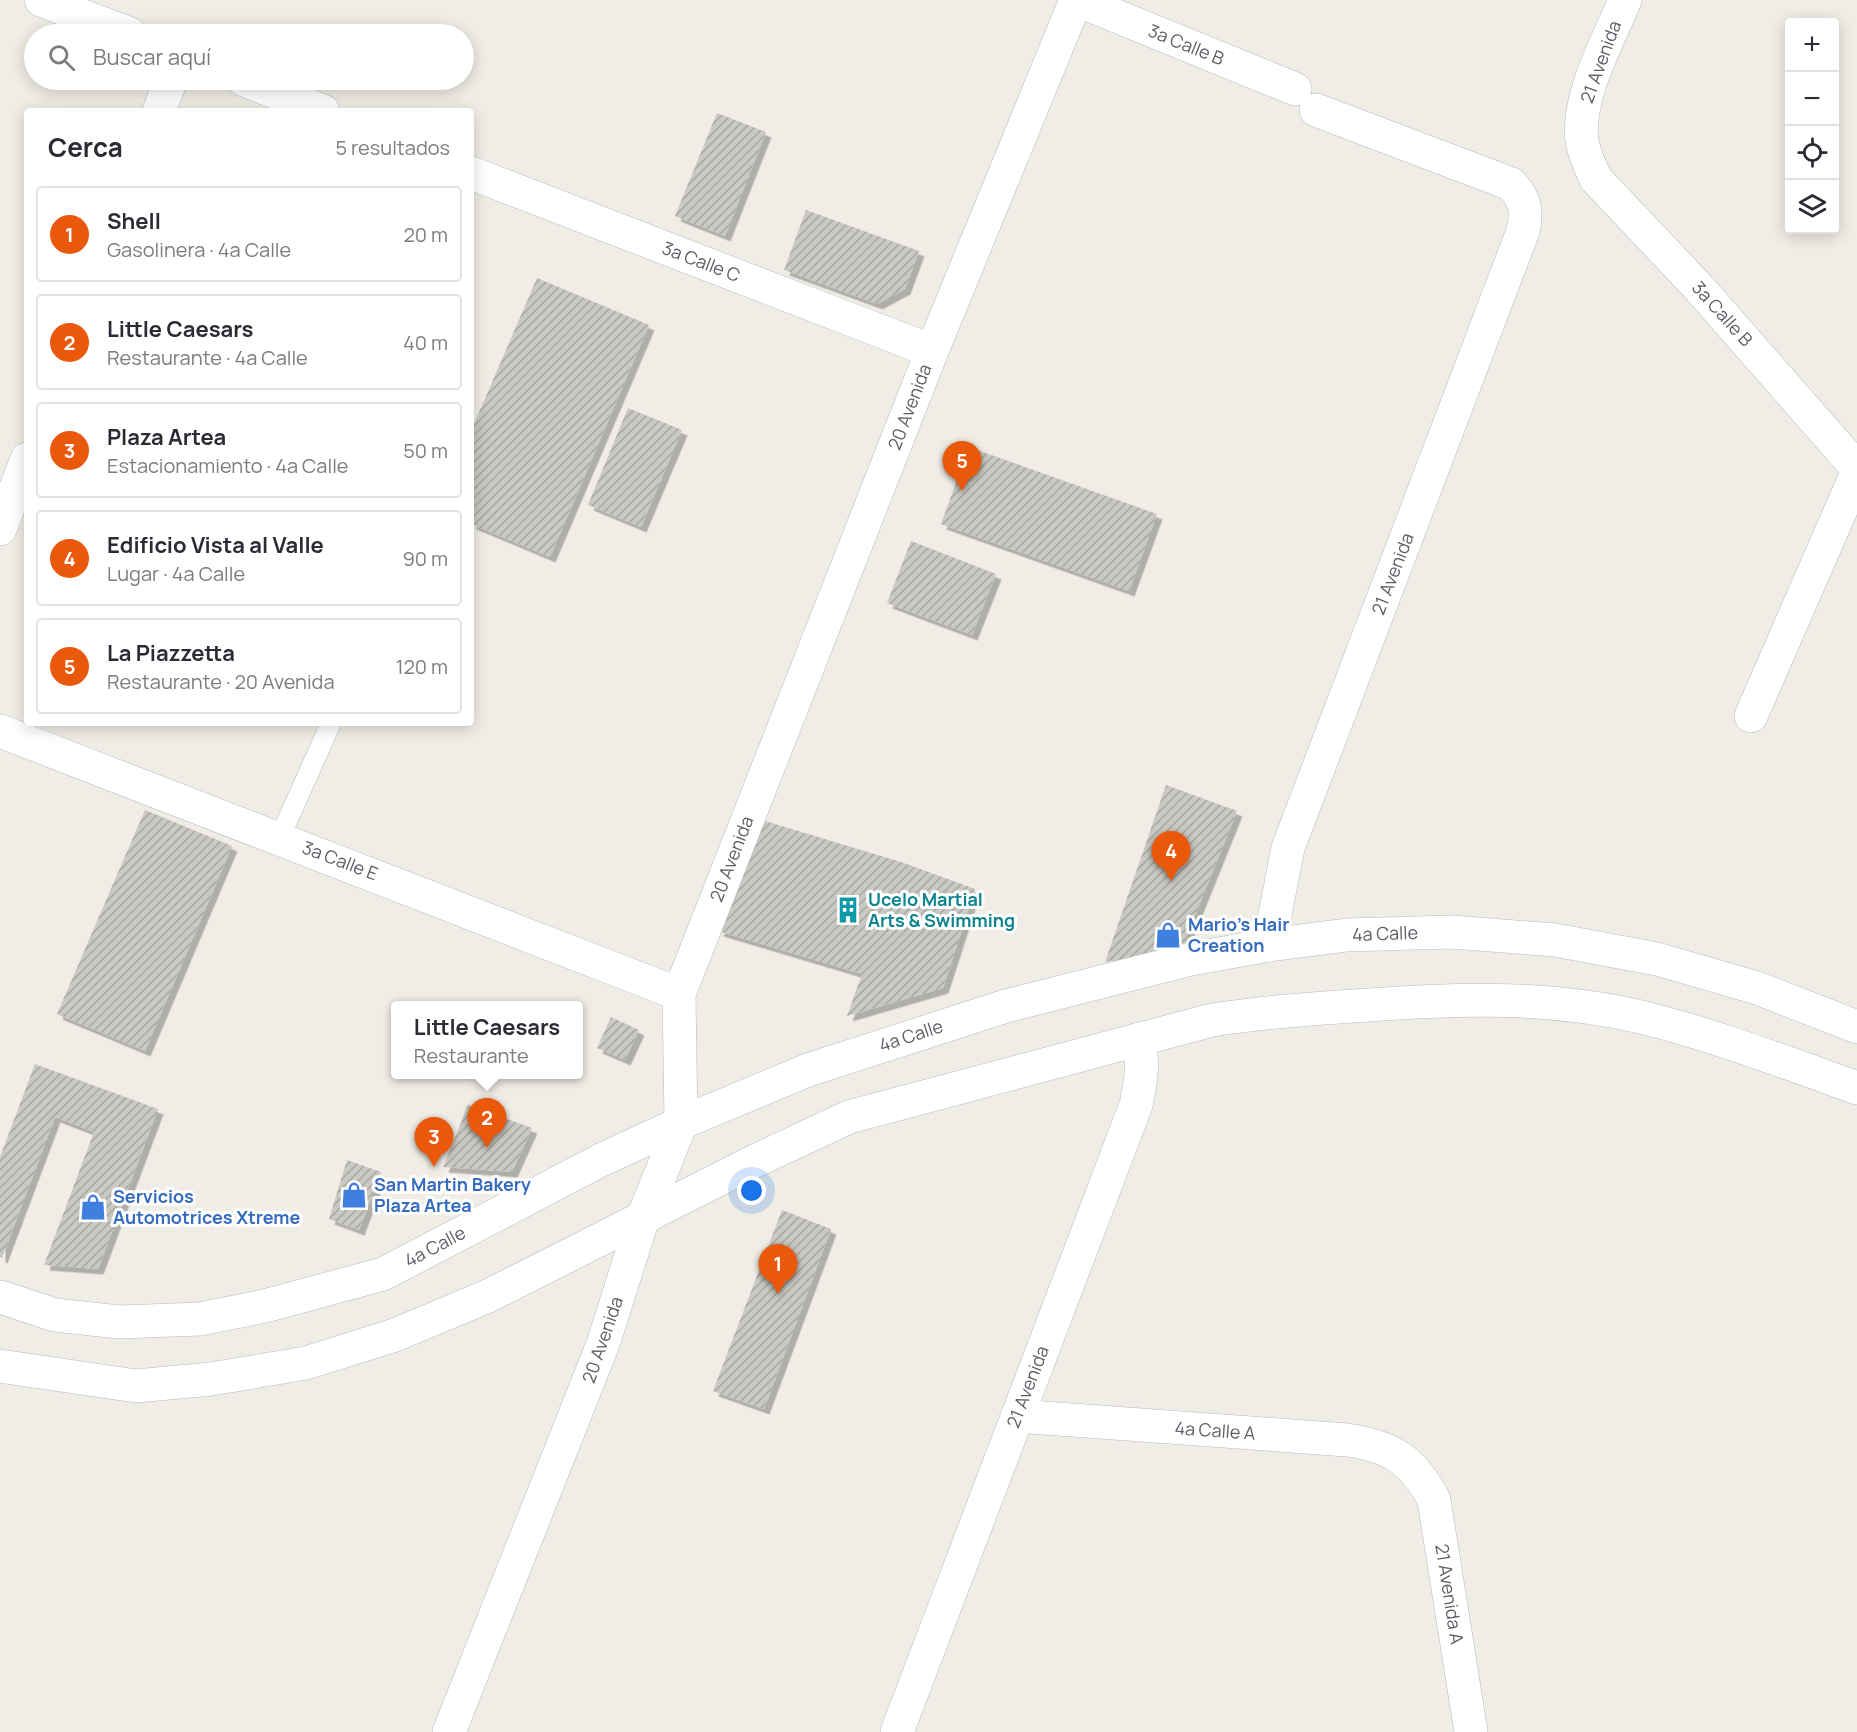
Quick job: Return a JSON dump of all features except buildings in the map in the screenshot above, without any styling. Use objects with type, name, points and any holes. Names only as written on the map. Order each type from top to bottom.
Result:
[{"type":"street","points":[[41,0],[104,24]]},
{"type":"street","name":"3a Calle B","points":[[1076,0],[1306,100],[1511,184],[1525,206]]},
{"type":"street","name":"20 Avenida","points":[[449,1732],[603,1344],[643,1218],[681,1123],[679,994],[932,351],[1076,0]]},
{"type":"street","name":"21 Avenida","points":[[1587,160],[1582,140],[1582,118],[1586,97],[1625,0]]},
{"type":"street","points":[[160,108],[167,90]]},
{"type":"street","points":[[269,90],[315,108]]},
{"type":"street","name":"3a Calle B","points":[[1587,160],[1596,179],[1610,196],[1700,289],[1857,468]]},
{"type":"street","name":"3a Calle C","points":[[474,174],[932,351]]},
{"type":"street","name":"21 Avenida","points":[[1269,945],[1288,848],[1524,231],[1525,206]]},
{"type":"street","points":[[0,529],[24,467]]},
{"type":"street","points":[[1751,716],[1857,473]]},
{"type":"street","name":"3a Calle E","points":[[0,731],[280,837],[679,994]]},
{"type":"street","name":"4a Calle","points":[[0,1297],[55,1315],[119,1322],[200,1319],[265,1306],[382,1274],[601,1160],[681,1123],[808,1070],[940,1026],[1191,959],[1269,945],[1347,935],[1451,932],[1555,940],[1668,962],[1757,988],[1857,1027]]},
{"type":"street","points":[[0,1366],[136,1386],[212,1378],[306,1363],[395,1335],[488,1296],[755,1161],[849,1118],[1212,1020],[1261,1012],[1453,999],[1548,1002],[1644,1018],[1742,1047],[1857,1088]]},
{"type":"street","name":"21 Avenida","points":[[897,1732],[1136,1105],[1141,1080],[1142,1055],[1139,1039]]},
{"type":"street","name":"4a Calle A","points":[[1017,1416],[1347,1440],[1369,1443],[1390,1450],[1409,1463]]},
{"type":"street","name":"21 Avenida A","points":[[1409,1463],[1424,1480],[1434,1500],[1471,1732]]},
{"type":"lane","points":[[280,837],[330,726]]},
{"type":"place","name":"La Piazzetta","points":[[962,491]]},
{"type":"place","name":"Edificio Vista al Valle","points":[[1171,881]]},
{"type":"place","name":"Ucelo Martial Arts & Swimming","points":[[848,910]]},
{"type":"place","name":"Mario's Hair Creation","points":[[1168,935]]},
{"type":"place","name":"Little Caesars","points":[[487,1148]]},
{"type":"place","name":"Plaza Artea","points":[[434,1167]]},
{"type":"place","name":"San Martin Bakery Plaza Artea","points":[[354,1195]]},
{"type":"place","name":"Servicios Automotrices Xtreme","points":[[93,1207]]},
{"type":"place","name":"Shell","points":[[778,1294]]}]
